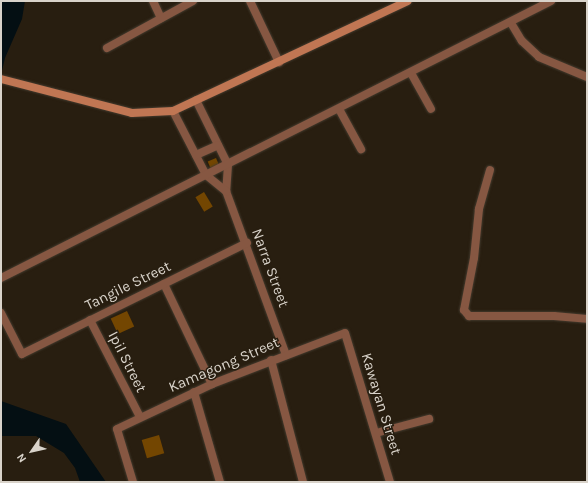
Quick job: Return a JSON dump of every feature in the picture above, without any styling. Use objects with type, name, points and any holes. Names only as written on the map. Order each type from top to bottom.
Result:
[{"type":"street","points":[[153,1],[161,18]]},
{"type":"street","points":[[107,48],[193,1]]},
{"type":"street","points":[[250,1],[279,62]]},
{"type":"street","points":[[1,79],[132,113],[173,110],[408,1]]},
{"type":"street","points":[[1,278],[511,23],[551,1]]},
{"type":"street","points":[[511,23],[522,41],[539,57],[587,77]]},
{"type":"street","points":[[411,73],[431,109]]},
{"type":"street","name":"Narra Street","points":[[196,100],[228,165],[226,191],[247,243],[286,355]]},
{"type":"street","points":[[339,109],[360,149]]},
{"type":"street","name":"Narra Street","points":[[173,110],[206,175],[226,191]]},
{"type":"street","points":[[196,155],[218,144]]},
{"type":"street","points":[[490,170],[479,209],[474,258],[464,310],[469,316],[554,316],[587,319]]},
{"type":"street","name":"Tangile Street","points":[[1,313],[22,354],[247,243]]},
{"type":"street","points":[[164,284],[212,384]]},
{"type":"street","name":"Ipil Street","points":[[90,320],[140,417]]},
{"type":"street","name":"Kamagong Street","points":[[133,482],[116,429],[212,384],[271,360],[345,333]]},
{"type":"street","name":"Kawayan Street","points":[[345,333],[390,482]]},
{"type":"street","points":[[271,360],[303,482]]},
{"type":"street","points":[[194,392],[220,482]]},
{"type":"street","points":[[376,433],[429,419]]},
{"type":"shaded area","points":[[1,1],[25,1],[22,19],[5,58],[1,75]]},
{"type":"shaded area","points":[[1,401],[66,424],[106,482],[80,482],[75,468],[64,453],[36,436],[1,436]]},
{"type":"building","points":[[216,158],[219,165],[211,169],[208,162]]},
{"type":"building","points":[[204,192],[213,207],[204,212],[195,197]]},
{"type":"building","points":[[127,311],[134,326],[118,334],[111,319]]},
{"type":"building","points":[[159,435],[164,453],[147,458],[142,440]]}]
